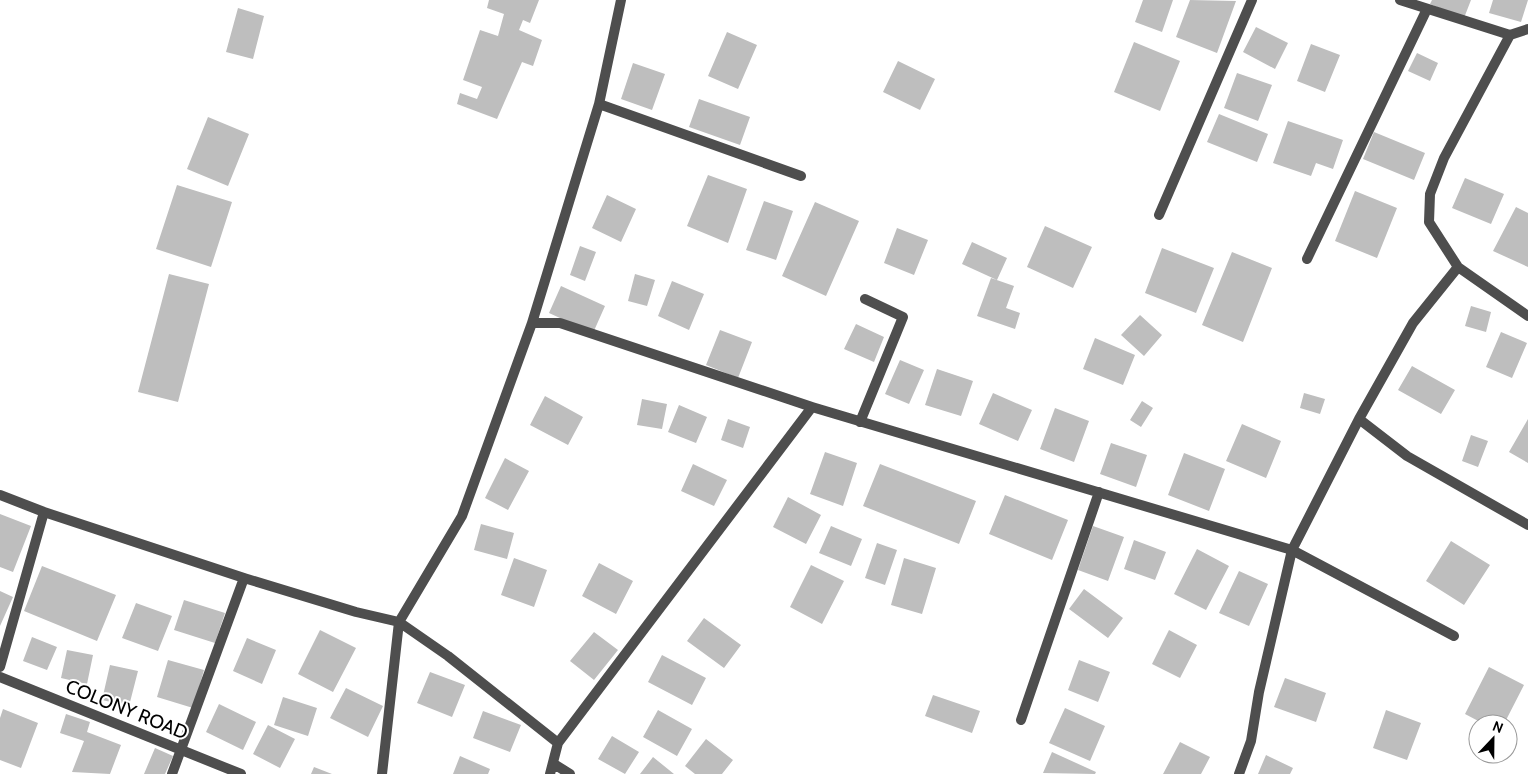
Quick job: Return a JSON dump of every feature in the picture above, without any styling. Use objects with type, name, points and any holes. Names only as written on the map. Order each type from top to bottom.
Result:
[{"type":"street","points":[[382,774],[399,622],[462,516],[532,323],[599,104],[621,0]]},
{"type":"street","points":[[1159,215],[1252,0]]},
{"type":"street","points":[[1400,0],[1510,35],[1528,29]]},
{"type":"street","points":[[1307,258],[1427,9]]},
{"type":"street","points":[[1510,35],[1444,158],[1430,194],[1429,222],[1458,266],[1528,316]]},
{"type":"street","points":[[599,104],[801,176]]},
{"type":"street","points":[[1239,774],[1252,741],[1259,692],[1292,550],[1359,419],[1413,323],[1458,266]]},
{"type":"street","points":[[860,422],[903,317],[864,299]]},
{"type":"street","points":[[532,323],[560,324],[860,422],[1292,550],[1454,636]]},
{"type":"street","points":[[570,774],[552,769],[558,743],[812,407]]},
{"type":"street","points":[[1359,419],[1407,456],[1528,525]]},
{"type":"street","points":[[1021,720],[1099,492]]},
{"type":"street","points":[[0,495],[44,512],[244,578],[356,612],[399,622],[448,656],[558,743]]},
{"type":"street","points":[[0,667],[44,512]]},
{"type":"street","points":[[172,774],[244,578]]},
{"type":"street","name":"COLONY ROAD","points":[[0,677],[241,774]]},
{"type":"building","points":[[489,0],[539,0],[530,23],[523,20],[519,30],[542,40],[533,66],[522,62],[497,119],[457,104],[460,93],[477,99],[482,87],[463,80],[480,30],[498,36],[504,14],[487,8]]},
{"type":"building","points":[[1143,0],[1173,0],[1162,32],[1135,22]]},
{"type":"building","points":[[1190,0],[1236,1],[1217,53],[1176,37]]},
{"type":"building","points":[[1432,0],[1471,0],[1464,18],[1430,4]]},
{"type":"building","points":[[1493,0],[1528,0],[1521,22],[1489,13]]},
{"type":"building","points":[[238,8],[264,16],[253,59],[226,52]]},
{"type":"building","points":[[1256,27],[1288,43],[1275,69],[1243,52]]},
{"type":"building","points":[[727,32],[757,45],[738,89],[708,76]]},
{"type":"building","points":[[1134,42],[1180,61],[1160,111],[1114,92]]},
{"type":"building","points":[[1311,44],[1340,55],[1325,92],[1297,81]]},
{"type":"building","points":[[1417,53],[1438,63],[1430,81],[1408,71]]},
{"type":"building","points":[[898,61],[935,79],[920,110],[883,92]]},
{"type":"building","points":[[633,63],[665,74],[652,110],[621,99]]},
{"type":"building","points":[[1237,73],[1272,85],[1258,121],[1224,108]]},
{"type":"building","points":[[699,99],[750,117],[740,145],[689,127]]},
{"type":"building","points":[[1219,114],[1268,134],[1257,162],[1207,142]]},
{"type":"building","points":[[208,117],[249,134],[228,186],[187,169]]},
{"type":"building","points":[[1288,121],[1343,140],[1333,169],[1316,163],[1311,176],[1273,163]]},
{"type":"building","points":[[1374,132],[1425,153],[1414,180],[1363,159]]},
{"type":"building","points":[[708,175],[747,189],[728,243],[687,226]]},
{"type":"building","points":[[1465,178],[1504,194],[1491,224],[1452,208]]},
{"type":"building","points":[[177,185],[232,202],[211,267],[156,249]]},
{"type":"building","points":[[1355,191],[1397,208],[1377,258],[1335,241]]},
{"type":"building","points":[[607,195],[636,209],[621,242],[592,228]]},
{"type":"building","points":[[764,201],[793,211],[776,260],[746,250]]},
{"type":"building","points":[[815,202],[859,221],[826,296],[782,276]]},
{"type":"building","points":[[1516,207],[1528,213],[1528,267],[1493,251]]},
{"type":"building","points":[[1045,226],[1092,247],[1073,288],[1027,267]]},
{"type":"building","points":[[897,228],[928,240],[914,275],[884,263]]},
{"type":"building","points":[[972,242],[1007,258],[997,280],[962,264]]},
{"type":"building","points":[[580,246],[596,252],[585,281],[570,275]]},
{"type":"building","points":[[1162,248],[1214,268],[1196,313],[1145,293]]},
{"type":"building","points":[[1232,252],[1272,268],[1243,342],[1202,325]]},
{"type":"building","points":[[169,274],[209,284],[178,402],[138,392]]},
{"type":"building","points":[[635,274],[655,280],[647,306],[628,301]]},
{"type":"building","points":[[991,278],[1014,286],[1006,308],[1020,313],[1015,329],[977,316]]},
{"type":"building","points":[[672,281],[704,294],[689,330],[658,316]]},
{"type":"building","points":[[561,286],[605,306],[593,333],[549,313]]},
{"type":"building","points":[[1471,306],[1491,312],[1486,332],[1465,326]]},
{"type":"building","points":[[1140,315],[1162,335],[1144,356],[1121,335]]},
{"type":"building","points":[[856,324],[884,337],[874,362],[844,349]]},
{"type":"building","points":[[720,330],[752,342],[738,378],[706,365]]},
{"type":"building","points":[[1501,332],[1527,343],[1512,378],[1486,367]]},
{"type":"building","points":[[1095,338],[1135,355],[1123,385],[1083,369]]},
{"type":"building","points":[[900,360],[924,370],[909,404],[885,394]]},
{"type":"building","points":[[1412,366],[1455,390],[1441,414],[1398,390]]},
{"type":"building","points":[[937,369],[973,381],[961,416],[925,405]]},
{"type":"building","points":[[993,393],[1032,410],[1018,441],[979,424]]},
{"type":"building","points":[[1304,393],[1325,399],[1320,414],[1300,408]]},
{"type":"building","points":[[545,396],[583,417],[568,445],[530,425]]},
{"type":"building","points":[[642,399],[667,404],[662,429],[637,425]]},
{"type":"building","points":[[1142,401],[1153,408],[1141,427],[1130,420]]},
{"type":"building","points":[[679,405],[707,417],[696,443],[668,432]]},
{"type":"building","points":[[1055,408],[1089,421],[1074,462],[1040,449]]},
{"type":"building","points":[[728,419],[750,427],[743,448],[721,440]]},
{"type":"building","points":[[1528,419],[1528,463],[1509,452]]},
{"type":"building","points":[[1242,424],[1281,441],[1266,478],[1226,461]]},
{"type":"building","points":[[1471,435],[1488,441],[1478,467],[1462,461]]},
{"type":"building","points":[[1111,443],[1147,455],[1136,487],[1100,474]]},
{"type":"building","points":[[825,452],[857,463],[843,506],[810,494]]},
{"type":"building","points":[[1184,453],[1225,469],[1209,511],[1168,495]]},
{"type":"building","points":[[505,458],[529,471],[508,510],[485,498]]},
{"type":"building","points":[[693,464],[727,480],[714,506],[681,491]]},
{"type":"building","points":[[880,464],[976,501],[959,544],[863,506]]},
{"type":"building","points":[[1005,495],[1068,520],[1052,560],[989,534]]},
{"type":"building","points":[[788,497],[821,515],[806,544],[773,527]]},
{"type":"building","points":[[0,514],[31,526],[13,572],[0,567]]},
{"type":"building","points":[[481,524],[514,533],[507,559],[474,550]]},
{"type":"building","points":[[831,526],[862,539],[851,566],[819,553]]},
{"type":"building","points":[[1093,526],[1124,537],[1108,581],[1078,570]]},
{"type":"building","points":[[1134,540],[1166,552],[1155,580],[1124,569]]},
{"type":"building","points":[[1451,541],[1490,565],[1464,605],[1426,581]]},
{"type":"building","points":[[877,543],[897,550],[885,585],[865,578]]},
{"type":"building","points":[[1197,549],[1229,566],[1206,610],[1174,594]]},
{"type":"building","points":[[514,558],[547,570],[534,607],[501,595]]},
{"type":"building","points":[[904,558],[936,568],[922,614],[891,605]]},
{"type":"building","points":[[599,563],[633,581],[616,614],[582,596]]},
{"type":"building","points":[[811,565],[844,581],[822,624],[790,607]]},
{"type":"building","points":[[42,566],[116,595],[97,641],[24,611]]},
{"type":"building","points":[[1239,571],[1268,584],[1249,626],[1219,613]]},
{"type":"building","points":[[1084,589],[1123,618],[1108,638],[1069,609]]},
{"type":"building","points":[[0,591],[13,597],[0,626]]},
{"type":"building","points":[[184,600],[225,613],[215,643],[174,630]]},
{"type":"building","points":[[136,603],[172,616],[158,651],[122,638]]},
{"type":"building","points":[[704,618],[741,645],[724,668],[687,641]]},
{"type":"building","points":[[320,630],[356,648],[333,692],[298,674]]},
{"type":"building","points":[[1169,630],[1197,645],[1180,678],[1152,664]]},
{"type":"building","points":[[594,632],[618,650],[594,680],[570,661]]},
{"type":"building","points":[[32,637],[57,647],[47,670],[23,661]]},
{"type":"building","points":[[247,638],[276,650],[262,684],[233,671]]},
{"type":"building","points":[[67,650],[93,655],[87,684],[61,678]]},
{"type":"building","points":[[662,655],[706,678],[692,705],[648,682]]},
{"type":"building","points":[[168,660],[204,670],[193,708],[157,697]]},
{"type":"building","points":[[1079,660],[1110,672],[1098,702],[1068,690]]},
{"type":"building","points":[[110,665],[138,671],[129,706],[102,700]]},
{"type":"building","points":[[1489,667],[1524,685],[1509,714],[1468,714],[1468,716],[1465,714]]},
{"type":"building","points":[[430,672],[465,685],[452,717],[417,703]]},
{"type":"building","points":[[1285,678],[1326,693],[1316,722],[1274,707]]},
{"type":"building","points":[[346,688],[383,706],[368,737],[330,718]]},
{"type":"building","points":[[933,695],[980,711],[972,733],[925,716]]},
{"type":"building","points":[[283,697],[317,708],[308,736],[274,725]]},
{"type":"building","points":[[219,704],[256,722],[243,750],[206,732]]},
{"type":"building","points":[[1065,708],[1105,726],[1090,761],[1049,743]]},
{"type":"building","points":[[3,709],[38,723],[21,768],[0,760],[0,718]]},
{"type":"building","points":[[658,710],[692,729],[677,756],[643,737]]},
{"type":"building","points":[[1386,710],[1421,723],[1407,760],[1373,748]]},
{"type":"building","points":[[483,711],[521,725],[510,752],[473,738]]},
{"type":"building","points":[[66,714],[90,722],[87,732],[121,745],[110,774],[72,772],[84,741],[60,733]]},
{"type":"building","points":[[268,725],[295,739],[280,768],[253,754]]},
{"type":"building","points":[[612,736],[639,752],[625,774],[598,759]]},
{"type":"building","points":[[706,739],[733,760],[722,774],[695,774],[685,766]]},
{"type":"building","points":[[1180,742],[1210,757],[1201,774],[1163,774]]},
{"type":"building","points":[[155,748],[173,756],[165,774],[144,774]]},
{"type":"building","points":[[1052,752],[1096,772],[1095,774],[1043,773]]},
{"type":"building","points":[[1266,755],[1293,768],[1290,774],[1258,774]]},
{"type":"building","points":[[460,756],[490,769],[488,774],[453,774]]},
{"type":"building","points":[[653,757],[674,774],[640,774]]},
{"type":"building","points":[[314,767],[332,774],[311,774]]}]
